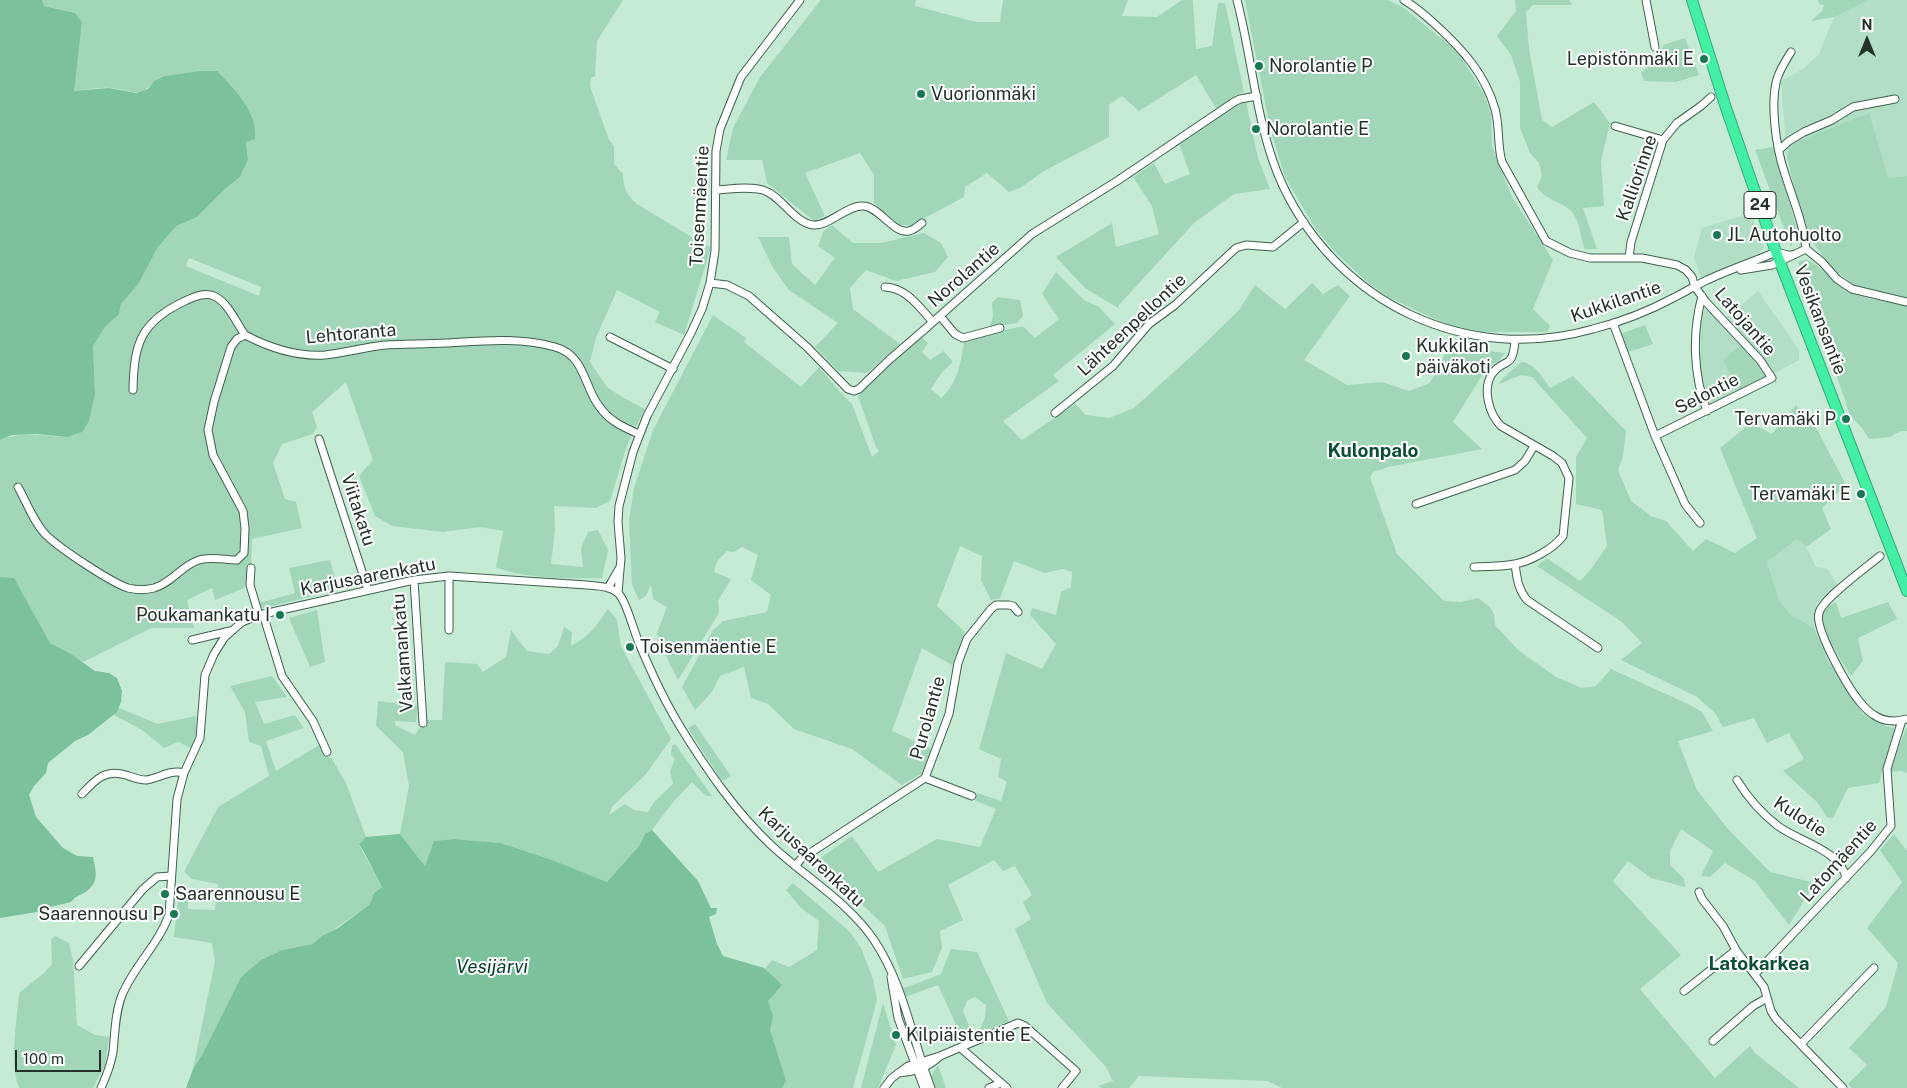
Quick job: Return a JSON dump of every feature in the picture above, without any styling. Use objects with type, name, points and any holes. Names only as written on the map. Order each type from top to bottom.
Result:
[{"type":"highway","name":"Vesikansantie","points":[[1692,0],[1726,108],[1778,257],[1907,591]]},
{"type":"street","name":"Toisenmäentie","points":[[618,593],[621,558],[618,522],[619,506],[639,434],[646,416],[673,369],[702,309],[710,283],[715,251],[717,141],[731,98],[751,62],[800,0]]},
{"type":"street","name":"Kukkilantie","points":[[1237,0],[1257,96],[1273,160],[1283,186],[1304,222],[1323,248],[1345,271],[1382,300],[1424,322],[1468,335],[1515,340],[1570,334],[1613,323],[1646,311],[1726,272],[1765,267],[1778,257],[1792,255],[1806,249]]},
{"type":"street","name":"Latojantie","points":[[1404,0],[1422,12],[1459,46],[1479,73],[1496,112],[1498,148],[1502,162],[1546,241],[1570,254],[1590,258],[1642,258],[1677,265],[1688,272],[1695,287],[1702,296],[1760,360],[1772,378]]},
{"type":"street","points":[[1646,0],[1655,47]]},
{"type":"street","points":[[1792,52],[1777,79],[1774,95],[1779,150],[1804,232],[1806,249],[1822,262],[1837,279],[1852,289],[1907,302]]},
{"type":"street","name":"Norolantie","points":[[710,283],[727,285],[749,296],[807,347],[848,389],[859,390],[889,360],[1032,234],[1117,181],[1234,102],[1257,96]]},
{"type":"street","name":"Kalliorinne","points":[[1629,258],[1631,242],[1663,140],[1677,122],[1711,97]]},
{"type":"street","points":[[1779,150],[1804,132],[1832,120],[1853,107],[1894,99]]},
{"type":"street","points":[[1616,126],[1663,140]]},
{"type":"street","points":[[716,190],[744,188],[764,190],[804,222],[812,225],[821,224],[852,209],[863,206],[870,208],[902,230],[911,230],[922,223]]},
{"type":"street","name":"Lähteenpellontie","points":[[1055,413],[1113,366],[1149,324],[1175,306],[1236,248],[1246,245],[1273,247],[1304,222]]},
{"type":"street","points":[[885,286],[896,287],[905,293],[934,322]]},
{"type":"street","points":[[18,487],[37,524],[47,536],[77,558],[127,588],[145,590],[155,588],[197,560],[213,558],[237,560],[241,558],[245,542],[243,511],[213,455],[208,430],[214,402],[231,348],[237,339],[245,336],[222,302],[214,296],[205,294],[174,306],[156,319],[140,340],[134,361],[133,390]]},
{"type":"street","points":[[1702,296],[1697,319],[1696,363],[1700,390],[1707,411]]},
{"type":"street","points":[[940,316],[955,334],[963,338],[1000,328]]},
{"type":"street","points":[[1613,323],[1655,436],[1685,504],[1700,523]]},
{"type":"street","name":"Lehtoranta","points":[[245,336],[265,345],[303,354],[326,355],[384,345],[508,340],[538,343],[558,348],[576,361],[586,377],[598,405],[610,419],[620,426],[639,434]]},
{"type":"street","points":[[610,337],[673,369]]},
{"type":"street","points":[[1474,567],[1515,564],[1541,554],[1563,536],[1569,478],[1566,470],[1553,456],[1500,426],[1494,420],[1488,400],[1487,391],[1492,374],[1513,358],[1515,340]]},
{"type":"street","name":"Selontie","points":[[1655,436],[1772,378]]},
{"type":"street","name":"Viitakatu","points":[[319,439],[368,590]]},
{"type":"street","points":[[1416,504],[1515,470],[1525,461],[1534,446]]},
{"type":"street","points":[[1880,556],[1823,604],[1818,619],[1831,654],[1860,703],[1876,717],[1890,722],[1905,720]]},
{"type":"street","points":[[1515,564],[1517,583],[1521,593],[1527,600],[1598,648]]},
{"type":"street","points":[[608,588],[620,567]]},
{"type":"street","points":[[251,568],[250,585],[282,676],[313,721],[327,752]]},
{"type":"street","points":[[449,576],[449,630]]},
{"type":"street","name":"Karjusaarenkatu","points":[[100,1088],[112,1054],[117,1014],[123,993],[152,950],[169,915],[177,799],[184,773],[200,738],[204,686],[207,670],[214,654],[231,631],[242,622],[261,615],[414,580],[449,576],[608,588],[618,593],[663,695],[705,766],[738,810],[770,844],[848,910],[874,940],[890,972],[898,1018],[918,1065],[931,1088]]},
{"type":"street","name":"Valkamankatu","points":[[414,580],[423,723]]},
{"type":"street","name":"Purolantie","points":[[795,866],[801,859],[926,778],[949,714],[958,663],[967,639],[990,609],[996,605],[1009,604],[1018,612]]},
{"type":"street","points":[[192,640],[231,631]]},
{"type":"street","name":"Latomäentie","points":[[1756,973],[1846,878],[1891,826],[1887,769],[1905,720]]},
{"type":"street","points":[[82,794],[98,778],[116,772],[145,780],[172,772],[184,773]]},
{"type":"street","points":[[926,778],[972,796]]},
{"type":"street","name":"Kulotie","points":[[1737,780],[1745,793],[1767,817],[1793,836],[1831,855],[1841,864],[1846,878]]},
{"type":"street","points":[[79,966],[143,889],[158,876],[171,876]]},
{"type":"street","points":[[1699,892],[1702,899],[1723,926],[1736,950],[1756,973],[1764,986],[1771,1011],[1776,1019],[1843,1088]]},
{"type":"street","points":[[1684,991],[1736,950]]},
{"type":"street","points":[[1801,1044],[1874,968]]},
{"type":"street","points":[[1713,1042],[1753,1006],[1767,998]]},
{"type":"street","points":[[884,1088],[898,1073],[918,1065],[929,1065],[940,1056],[961,1046],[1018,1023],[1025,1026],[1076,1071],[1062,1088]]},
{"type":"street","points":[[961,1046],[963,1050],[1007,1088]]},
{"type":"street","name":"Karjusaarenkatu","points":[[918,1065],[924,1088]]},
{"type":"street","points":[[989,1088],[1000,1083]]},
{"type":"shaded area","points":[[42,0],[623,0],[597,41],[595,77],[591,77],[590,86],[609,140],[614,146],[614,164],[623,174],[626,191],[637,204],[711,247],[684,335],[655,322],[660,312],[617,290],[596,338],[590,362],[607,387],[645,409],[627,445],[610,501],[596,508],[554,506],[555,530],[551,564],[583,567],[581,548],[588,532],[598,530],[608,550],[602,578],[533,576],[496,567],[503,531],[480,527],[443,532],[392,526],[375,516],[359,476],[373,460],[346,382],[312,412],[317,427],[313,434],[282,444],[273,463],[285,499],[296,502],[302,528],[252,539],[251,568],[244,588],[215,600],[212,588],[187,600],[194,628],[151,628],[83,662],[50,643],[14,579],[0,577],[0,440],[25,435],[67,437],[89,421],[95,394],[93,346],[105,327],[119,314],[121,304],[139,283],[169,220],[197,217],[240,177],[248,160],[246,142],[154,81],[149,87],[139,92],[105,88],[73,91],[82,22],[75,13],[44,6]],"holes":[[[189,258],[261,287],[259,296],[186,266]]]},
{"type":"shaded area","points":[[821,0],[916,0],[915,6],[976,22],[1000,22],[1003,0],[1128,0],[1122,16],[1157,17],[1182,0],[1193,0],[1196,49],[1212,46],[1218,3],[1225,3],[1244,92],[1217,110],[1196,75],[1139,111],[1122,96],[1109,105],[1109,137],[1044,171],[1020,188],[1009,192],[987,173],[965,187],[964,197],[910,226],[899,224],[874,203],[874,175],[860,153],[805,173],[825,216],[814,221],[767,183],[762,160],[726,160],[733,128],[760,77]]},
{"type":"shaded area","points":[[1245,0],[1388,0],[1404,8],[1458,52],[1484,94],[1491,114],[1492,146],[1512,197],[1553,260],[1533,309],[1550,326],[1547,332],[1480,332],[1443,323],[1388,297],[1367,282],[1335,252],[1315,228],[1285,177],[1270,128]]},
{"type":"shaded area","points":[[1515,0],[1569,0],[1572,5],[1533,5],[1526,12],[1529,49],[1542,120],[1552,127],[1594,102],[1610,123],[1601,161],[1604,206],[1583,208],[1597,249],[1585,249],[1577,220],[1572,212],[1545,196],[1537,187],[1542,176],[1539,163],[1530,153],[1520,128],[1520,82],[1511,55],[1497,36],[1516,11]]},
{"type":"shaded area","points":[[1818,0],[1868,0],[1834,17],[1811,21],[1822,11],[1824,5],[1819,4]]},
{"type":"shaded area","points":[[1868,0],[1907,0],[1907,176],[1888,178],[1790,148],[1787,157],[1781,81],[1803,69],[1819,54],[1834,17]]},
{"type":"shaded area","points":[[1685,38],[1699,75],[1676,82],[1644,81],[1641,73],[1658,58],[1663,45]]},
{"type":"shaded area","points":[[1246,101],[1258,158],[1270,189],[1234,194],[1194,223],[1118,308],[1085,288],[1056,257],[1112,223],[1116,247],[1159,234],[1152,206],[1133,177],[1154,163],[1165,184],[1190,174],[1179,144]]},
{"type":"shaded area","points":[[1869,113],[1888,178],[1907,176],[1907,298],[1872,291],[1854,285],[1830,266],[1811,240],[1795,192],[1787,157],[1790,148],[1796,142]]},
{"type":"shaded area","points":[[1773,147],[1797,229],[1791,247],[1755,150]]},
{"type":"shaded area","points":[[1751,213],[1764,247],[1760,253],[1701,278],[1694,257],[1702,228]]},
{"type":"shaded area","points":[[832,225],[853,243],[881,243],[924,233],[941,243],[948,257],[935,272],[896,281],[866,270],[850,288],[853,309],[900,344],[867,373],[838,371],[815,347],[838,323],[789,290],[773,268],[758,237],[789,237],[792,264],[815,285],[835,258],[818,246],[823,232]]},
{"type":"shaded area","points":[[1806,259],[1818,266],[1849,292],[1907,306],[1907,431],[1901,431],[1890,437],[1869,439],[1850,415],[1798,262]]},
{"type":"shaded area","points":[[1056,272],[1084,300],[1099,307],[1115,324],[1053,375],[1059,381],[1003,421],[1022,440],[1075,404],[1086,415],[1109,418],[1134,408],[1239,310],[1255,285],[1285,309],[1312,283],[1323,294],[1338,285],[1350,296],[1304,360],[1347,385],[1382,382],[1409,391],[1430,383],[1449,346],[1505,353],[1500,360],[1486,369],[1453,422],[1482,449],[1388,467],[1373,472],[1370,477],[1397,554],[1444,601],[1461,602],[1478,598],[1490,607],[1494,614],[1495,625],[1518,650],[1556,677],[1582,688],[1596,686],[1611,669],[1702,712],[1713,731],[1678,741],[1697,790],[1728,829],[1770,872],[1815,883],[1789,925],[1755,881],[1725,863],[1710,877],[1701,876],[1713,851],[1681,829],[1670,851],[1670,865],[1684,879],[1685,887],[1651,878],[1628,861],[1613,881],[1681,955],[1640,989],[1715,1078],[1750,1046],[1755,1053],[1799,1088],[1282,1088],[1267,1081],[1139,1076],[1129,1088],[1102,1088],[1098,1086],[1113,1081],[1106,1067],[1047,1003],[1015,929],[1031,919],[1023,902],[1032,895],[1015,866],[1003,871],[994,860],[948,885],[963,920],[940,931],[942,948],[932,972],[903,979],[885,926],[816,861],[852,836],[878,872],[937,839],[980,847],[996,809],[976,801],[977,793],[1001,801],[1007,782],[998,777],[1001,759],[979,749],[1006,653],[1042,669],[1056,644],[1030,615],[1032,608],[1056,615],[1061,592],[1071,587],[1072,572],[1063,569],[1045,573],[1014,561],[1000,598],[991,600],[981,580],[982,556],[960,546],[937,606],[965,632],[952,665],[922,648],[892,731],[932,749],[922,773],[902,785],[852,749],[794,729],[768,704],[751,698],[744,667],[720,676],[712,692],[695,710],[682,687],[713,630],[723,621],[767,612],[771,595],[751,580],[758,555],[742,547],[734,552],[727,551],[717,561],[714,572],[731,579],[718,601],[719,613],[678,680],[666,655],[665,640],[656,635],[667,607],[653,599],[651,584],[646,596],[639,600],[632,585],[629,519],[634,488],[653,430],[713,315],[746,338],[744,342],[801,387],[819,367],[852,404],[872,457],[879,451],[858,396],[921,337],[928,343],[922,352],[930,360],[944,351],[953,362],[942,372],[931,389],[941,398],[955,379],[962,356],[964,340],[1023,326],[1035,338],[1059,319],[1042,294]]},
{"type":"shaded area","points":[[1758,291],[1799,350],[1799,360],[1766,378],[1742,345],[1739,392],[1709,408],[1700,379],[1701,312],[1713,304],[1726,318]]},
{"type":"shaded area","points":[[998,297],[1020,300],[1023,316],[1017,323],[989,328],[993,317],[992,302]]},
{"type":"shaded area","points":[[1645,325],[1653,344],[1628,352],[1620,334]]},
{"type":"shaded area","points":[[1742,344],[1766,378],[1739,392],[1723,360]]},
{"type":"shaded area","points":[[1521,362],[1534,368],[1550,388],[1573,376],[1626,431],[1623,456],[1618,470],[1631,501],[1651,516],[1666,521],[1693,551],[1706,539],[1735,553],[1757,538],[1720,448],[1751,423],[1772,434],[1796,405],[1818,431],[1846,485],[1822,508],[1831,529],[1806,547],[1797,539],[1767,562],[1779,600],[1791,615],[1814,628],[1829,662],[1863,714],[1888,727],[1894,728],[1895,731],[1879,783],[1848,788],[1833,818],[1827,817],[1817,802],[1783,771],[1804,759],[1789,733],[1767,743],[1754,718],[1723,727],[1715,713],[1697,697],[1621,660],[1642,643],[1622,622],[1537,566],[1547,558],[1580,581],[1592,568],[1607,546],[1602,510],[1576,504],[1576,457],[1587,438],[1532,377],[1521,375],[1499,384]]},
{"type":"shaded area","points":[[1798,538],[1806,547],[1816,567],[1828,569],[1838,586],[1816,604],[1814,628],[1791,615],[1779,600],[1767,562]]},
{"type":"shaded area","points":[[330,560],[337,586],[359,582],[360,585],[263,608],[259,603],[295,593],[289,568]]},
{"type":"shaded area","points":[[1836,602],[1841,618],[1888,602],[1897,619],[1858,638],[1863,661],[1851,676],[1827,635],[1824,626],[1824,609]]},
{"type":"shaded area","points":[[608,609],[617,620],[621,646],[671,739],[646,774],[612,807],[609,815],[625,804],[634,810],[648,812],[654,802],[673,784],[670,771],[675,759],[671,755],[672,746],[675,744],[712,796],[706,796],[692,782],[674,801],[652,830],[645,834],[639,846],[607,882],[555,861],[501,843],[454,839],[435,841],[425,866],[400,834],[409,786],[403,752],[376,726],[378,701],[418,706],[416,722],[395,721],[395,725],[415,735],[425,720],[442,720],[445,662],[477,664],[483,672],[506,657],[511,630],[527,651],[549,654],[558,646],[564,627],[572,632],[571,646],[596,626]]},
{"type":"shaded area","points":[[317,610],[325,662],[310,667],[289,618]]},
{"type":"shaded area","points":[[272,676],[287,697],[255,702],[264,724],[295,715],[304,728],[266,741],[276,771],[319,745],[324,754],[332,759],[346,783],[366,837],[359,845],[382,887],[374,893],[370,904],[313,944],[282,950],[261,960],[241,977],[202,1055],[193,1069],[215,961],[212,943],[174,937],[180,882],[188,888],[188,909],[215,910],[218,884],[192,879],[184,872],[218,807],[269,776],[261,746],[249,742],[245,712],[230,686]]},
{"type":"shaded area","points":[[119,708],[158,724],[196,716],[197,732],[191,748],[178,742],[164,748],[142,730],[114,715]]},
{"type":"shaded area","points":[[695,724],[731,776],[725,780],[721,780],[688,728]]},
{"type":"shaded area","points":[[1907,726],[1907,773],[1902,771],[1889,772]]},
{"type":"shaded area","points":[[1894,834],[1907,851],[1907,1088],[1852,1088],[1848,1084],[1867,1065],[1849,1048],[1886,1007],[1898,963],[1867,928],[1902,882],[1880,850]]},
{"type":"shaded area","points":[[793,883],[850,932],[861,948],[873,979],[877,1000],[853,1088],[760,1088],[765,969],[772,960],[789,967],[817,950],[819,921],[801,908],[786,890]]},
{"type":"shaded area","points":[[55,936],[69,943],[73,960],[77,1025],[95,1035],[109,1037],[105,1065],[93,1088],[19,1088],[16,1077],[14,1041],[19,993],[52,964],[51,939]]},
{"type":"shaded area","points":[[951,949],[977,952],[1009,1021],[977,1035],[985,1018],[986,1005],[975,997],[967,1001],[963,1011],[969,1025],[970,1037],[963,1040],[938,985],[905,997],[902,989],[941,974]]},
{"type":"shaded area","points":[[883,1003],[896,1045],[878,1088],[861,1088]]},
{"type":"shaded area","points":[[938,1065],[946,1088],[936,1088],[931,1076]]},
{"type":"water","points":[[0,0],[42,0],[44,6],[75,13],[82,22],[74,91],[109,88],[136,93],[148,89],[154,81],[165,76],[201,71],[217,71],[244,102],[249,110],[255,129],[255,139],[246,142],[248,160],[240,177],[197,217],[176,226],[157,248],[139,283],[121,304],[119,314],[105,327],[93,346],[95,394],[89,421],[82,432],[67,437],[37,434],[12,435],[0,440]]},
{"type":"water","points":[[0,577],[14,578],[50,643],[71,654],[95,671],[109,673],[117,678],[122,691],[121,702],[117,712],[88,735],[75,741],[48,763],[46,773],[34,786],[29,795],[36,817],[63,848],[77,856],[93,857],[96,877],[93,885],[71,902],[46,908],[43,911],[0,918]]},
{"type":"water","name":"Vesijärvi","points":[[652,830],[698,881],[711,908],[717,908],[716,914],[709,917],[717,944],[723,956],[764,968],[782,985],[768,1001],[773,1016],[770,1030],[786,1081],[782,1088],[186,1088],[193,1069],[202,1055],[241,977],[261,960],[282,950],[313,944],[370,904],[374,893],[382,887],[359,844],[366,837],[400,834],[425,866],[434,841],[454,839],[501,843],[555,861],[607,882],[639,846],[645,834]]},
{"type":"place","name":"Lepistönmäki E","points":[[1704,59]]},
{"type":"place","name":"Norolantie P","points":[[1259,66]]},
{"type":"place","name":"Vuorionmäki","points":[[921,94]]},
{"type":"place","name":"Norolantie E","points":[[1256,129]]},
{"type":"place","name":"JL Autohuolto","points":[[1717,235]]},
{"type":"place","name":"Kukkilan päiväkoti","points":[[1406,356]]},
{"type":"place","name":"Tervamäki P","points":[[1846,419]]},
{"type":"place","name":"Tervamäki E","points":[[1861,494]]},
{"type":"place","name":"Poukamankatu I","points":[[280,615]]},
{"type":"place","name":"Toisenmäentie E","points":[[630,647]]},
{"type":"place","name":"Saarennousu E","points":[[165,894]]},
{"type":"place","name":"Saarennousu P","points":[[174,914]]},
{"type":"place","name":"Kilpiäistentie E","points":[[896,1035]]},
{"type":"district","name":"Kulonpalo","points":[[1373,451]]},
{"type":"district","name":"Latokarkea","points":[[1759,964]]}]
